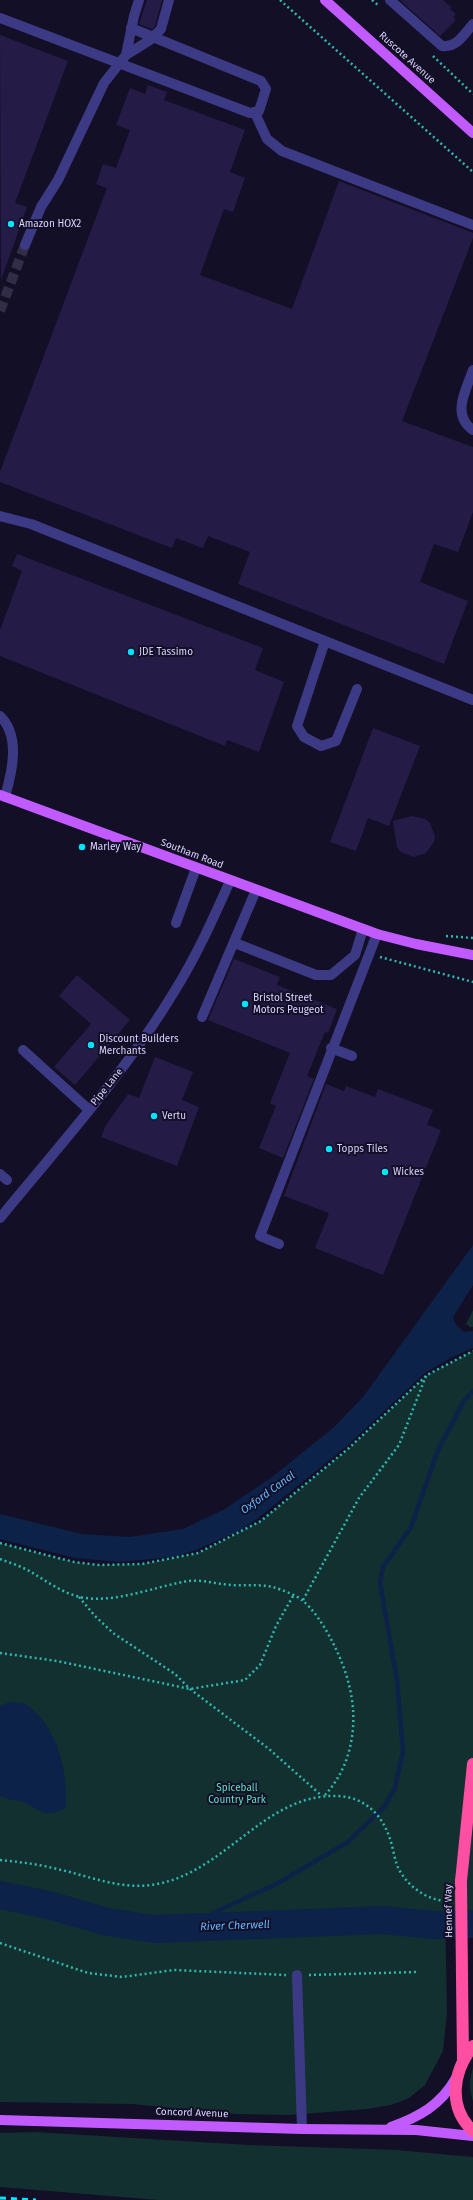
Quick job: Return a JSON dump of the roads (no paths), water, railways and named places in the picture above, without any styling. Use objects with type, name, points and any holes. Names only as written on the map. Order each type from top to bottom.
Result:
[{"type":"highway","name":"Hennef Way","points":[[463,2059],[461,1880],[473,1764]]},
{"type":"highway","points":[[473,2046],[463,2059],[456,2078],[455,2095],[459,2111],[473,2131]]},
{"type":"main road","name":"Ruscote Avenue","points":[[325,0],[473,133]]},
{"type":"main road","name":"Southam Road","points":[[2,796],[377,934],[416,944],[473,955]]},
{"type":"main road","name":"Concord Avenue","points":[[384,2130],[418,2116],[432,2108],[443,2097],[456,2078]]},
{"type":"main road","name":"Concord Avenue","points":[[0,2120],[302,2129],[416,2130],[473,2136]]},
{"type":"street","points":[[123,59],[140,0]]},
{"type":"street","points":[[26,245],[41,207],[58,180],[104,83],[123,59],[161,29],[169,0]]},
{"type":"street","points":[[390,0],[442,46],[449,46],[458,42],[473,24]]},
{"type":"street","points":[[0,18],[123,59],[250,113],[255,113],[260,108],[265,92],[264,83],[132,28]]},
{"type":"street","points":[[255,113],[267,139],[282,151],[473,225]]},
{"type":"street","points":[[473,370],[461,406],[463,420],[473,430]]},
{"type":"street","points":[[0,516],[31,524],[473,700]]},
{"type":"street","points":[[325,641],[297,726],[304,737],[321,746],[336,741],[357,689]]},
{"type":"street","points":[[0,716],[6,722],[14,742],[2,796]]},
{"type":"street","points":[[176,922],[196,868]]},
{"type":"street","name":"Pipe Lane","points":[[0,1218],[136,1049],[191,964],[230,881]]},
{"type":"street","points":[[202,1017],[256,890]]},
{"type":"street","points":[[235,942],[316,975],[331,975],[355,955],[363,928]]},
{"type":"street","points":[[279,1244],[260,1236],[331,1048],[377,934]]},
{"type":"street","points":[[331,1048],[352,1056]]},
{"type":"street","points":[[22,1050],[88,1109]]},
{"type":"street","points":[[298,1975],[302,2129]]},
{"type":"water","name":"Oxford Canal","points":[[473,1245],[473,1285],[453,1317],[457,1326],[465,1332],[473,1331],[473,1348],[452,1357],[425,1373],[348,1445],[241,1530],[196,1550],[173,1557],[120,1562],[75,1558],[0,1539],[0,1514],[82,1534],[129,1537],[183,1529],[225,1509],[272,1477],[333,1428],[363,1397]]},
{"type":"water","points":[[9,1702],[25,1704],[38,1714],[53,1738],[63,1765],[66,1808],[57,1812],[45,1813],[27,1804],[0,1796],[0,1706]]},
{"type":"waterway","points":[[196,1927],[215,1912],[278,1883],[348,1842],[384,1807],[395,1788],[403,1751],[397,1680],[380,1583],[383,1567],[411,1527],[438,1450],[464,1401],[473,1391]]},
{"type":"waterway","name":"River Cherwell","points":[[0,1895],[48,1905],[108,1922],[154,1929],[383,1920],[433,1925],[473,1924]]},
{"type":"tunnel","points":[[0,311],[25,245]]},
{"type":"railway","points":[[0,2198],[36,2200]]},
{"type":"place","name":"Amazon HOX2","points":[[11,224]]},
{"type":"place","name":"JDE Tassimo","points":[[131,652]]},
{"type":"place","name":"Marley Way","points":[[82,847]]},
{"type":"place","name":"Bristol Street Motors Peugeot","points":[[245,1004]]},
{"type":"place","name":"Discount Builders Merchants","points":[[91,1045]]},
{"type":"place","name":"Vertu","points":[[154,1116]]},
{"type":"place","name":"Topps Tiles","points":[[329,1149]]},
{"type":"place","name":"Wickes","points":[[385,1172]]},
{"type":"park label","name":"Spiceball Country Park","points":[[237,1794]]}]
